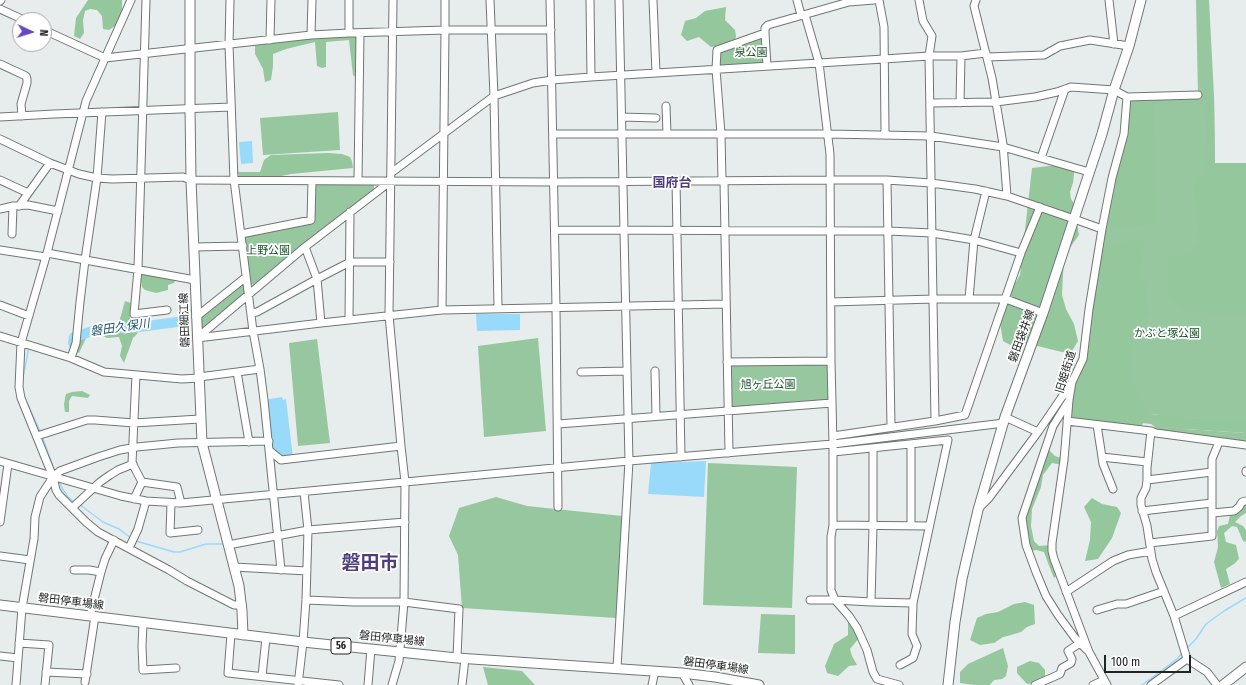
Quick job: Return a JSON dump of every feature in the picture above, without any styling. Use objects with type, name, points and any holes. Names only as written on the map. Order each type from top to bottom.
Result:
[{"type":"main road","name":"磐田細江線","points":[[190,0],[191,180],[202,443],[234,567],[242,605],[243,635]]},
{"type":"main road","name":"磐田袋井線","points":[[948,685],[955,622],[962,579],[978,510],[1005,420],[1043,312],[1102,134],[1114,90],[1129,46],[1141,0]]},
{"type":"main road","name":"磐田停車場線","points":[[0,605],[303,642],[461,658],[682,673],[759,685]]},
{"type":"main road","points":[[1223,685],[1246,667]]},
{"type":"street","points":[[131,0],[86,101],[47,255],[21,343],[19,387],[21,398],[53,477],[56,490],[72,508],[98,532],[234,605],[242,605]]},
{"type":"street","points":[[146,0],[138,270],[134,314],[167,310]]},
{"type":"street","points":[[230,0],[229,45],[234,180],[253,331],[260,369],[269,441],[282,570]]},
{"type":"street","points":[[270,40],[271,0]]},
{"type":"street","points":[[311,35],[312,0]]},
{"type":"street","points":[[349,0],[349,33]]},
{"type":"street","points":[[392,685],[399,662],[404,602],[405,522],[405,482],[389,315],[393,0]]},
{"type":"street","points":[[442,310],[445,0]]},
{"type":"street","points":[[490,0],[494,96],[498,308]]},
{"type":"street","points":[[550,0],[555,230],[558,507]]},
{"type":"street","points":[[590,0],[591,77]]},
{"type":"street","points":[[617,668],[629,461],[619,0]]},
{"type":"street","points":[[654,0],[656,73]]},
{"type":"street","points":[[797,0],[819,63],[830,154],[829,180],[833,440],[831,590],[835,600],[857,628],[867,650],[873,672],[877,679],[899,685]]},
{"type":"street","points":[[767,66],[765,28],[768,25],[849,1],[874,0]]},
{"type":"street","points":[[879,0],[884,27],[885,134]]},
{"type":"street","points":[[919,0],[923,21],[932,36],[929,56],[935,421]]},
{"type":"street","points":[[976,0],[974,6],[996,102],[1003,147],[1007,196]]},
{"type":"street","points":[[1109,0],[1114,44]]},
{"type":"street","points":[[0,9],[12,14]]},
{"type":"street","points":[[52,34],[105,58],[311,35],[445,30],[551,30]]},
{"type":"street","points":[[729,453],[726,230],[716,69],[717,50],[765,33]]},
{"type":"street","points":[[358,180],[360,34]]},
{"type":"street","points":[[197,338],[305,247],[350,212],[444,132],[494,96],[533,83],[591,77],[929,56],[1044,55],[1060,46],[1090,40],[1129,46]]},
{"type":"street","points":[[960,103],[961,56]]},
{"type":"street","points":[[0,64],[26,76],[27,83],[21,104],[22,116]]},
{"type":"street","points":[[930,103],[996,102],[1036,97],[1071,87],[1114,90],[1127,97],[1198,95]]},
{"type":"street","points":[[1041,158],[1065,89]]},
{"type":"street","name":"旧姫街道","points":[[1106,682],[1089,652],[1054,559],[1052,543],[1064,465],[1069,400],[1072,382],[1083,359],[1102,229],[1112,178],[1124,134],[1127,97]]},
{"type":"street","points":[[666,106],[667,134]]},
{"type":"street","points":[[0,117],[231,107]]},
{"type":"street","points":[[71,358],[76,343],[85,260],[97,178],[102,112]]},
{"type":"street","points":[[622,117],[656,118]]},
{"type":"street","points":[[553,134],[885,134],[931,136],[1003,147],[1089,172]]},
{"type":"street","points":[[1,142],[69,170],[97,178],[124,180],[183,177],[191,180],[312,181],[358,180],[391,177],[444,181],[553,182],[676,180],[887,180],[931,183],[1007,196],[1074,218],[1102,229]]},
{"type":"street","points":[[12,234],[16,206],[28,193],[50,162]]},
{"type":"street","points":[[0,180],[28,193]]},
{"type":"street","points":[[676,180],[681,457]]},
{"type":"street","points":[[887,180],[891,427]]},
{"type":"street","points":[[241,234],[311,220],[312,181]]},
{"type":"street","points":[[969,299],[974,240],[986,192]]},
{"type":"street","points":[[0,209],[28,205],[58,211]]},
{"type":"street","points":[[833,440],[891,427],[965,415],[1021,253],[1040,207]]},
{"type":"street","points":[[349,320],[350,212]]},
{"type":"street","points":[[555,230],[830,230],[932,233],[974,240],[1021,253]]},
{"type":"street","points":[[194,247],[243,246]]},
{"type":"street","points":[[305,247],[317,279],[321,323]]},
{"type":"street","points":[[0,250],[85,260],[195,280]]},
{"type":"street","points":[[251,313],[257,312],[350,262],[390,262]]},
{"type":"street","points":[[196,317],[246,277]]},
{"type":"street","points":[[831,302],[934,299],[1006,299],[1043,312]]},
{"type":"street","points":[[197,338],[442,310],[726,304]]},
{"type":"street","points":[[0,305],[29,316]]},
{"type":"street","points":[[0,336],[71,358],[104,372],[182,379],[260,369]]},
{"type":"street","points":[[727,362],[831,361]]},
{"type":"street","points":[[581,372],[627,371]]},
{"type":"street","points":[[655,371],[656,416]]},
{"type":"street","points":[[237,372],[249,442]]},
{"type":"street","points":[[136,375],[133,464],[142,482]]},
{"type":"street","points":[[978,510],[989,498],[1038,432],[1072,382]]},
{"type":"street","points":[[1069,400],[1053,426],[1022,518],[1026,545],[1046,596],[1075,638],[1089,652]]},
{"type":"street","points":[[558,424],[832,403]]},
{"type":"street","points":[[37,436],[87,420],[134,423],[200,419]]},
{"type":"street","points":[[0,462],[134,499],[181,503],[729,453],[1005,420],[1038,432]]},
{"type":"street","points":[[1067,421],[1151,431],[1156,433],[1246,445]]},
{"type":"street","points":[[1097,425],[1103,464],[1113,489]]},
{"type":"street","points":[[1151,431],[1147,462],[1148,480],[1141,498],[1141,505],[1147,526],[1156,572],[1174,616],[1187,659],[1207,672],[1217,685]]},
{"type":"street","points":[[833,452],[948,440],[913,603],[912,634],[917,646],[912,658],[900,665]]},
{"type":"street","points":[[16,685],[22,608],[34,539],[35,517],[40,497],[53,477],[60,471],[120,450],[178,443],[269,441]]},
{"type":"street","points":[[1066,592],[1112,561],[1151,547],[1212,536],[1212,459],[1219,442]]},
{"type":"street","points":[[911,444],[911,526]]},
{"type":"street","points":[[270,451],[281,460],[401,446]]},
{"type":"street","points":[[871,602],[873,448]]},
{"type":"street","points":[[1102,457],[1147,462]]},
{"type":"street","points":[[0,522],[8,464]]},
{"type":"street","points":[[72,508],[110,475],[133,464]]},
{"type":"street","points":[[1148,480],[1212,472]]},
{"type":"street","points":[[142,482],[177,487],[181,503]]},
{"type":"street","points":[[134,499],[142,482]]},
{"type":"street","points":[[298,683],[303,642],[307,571],[308,530],[304,492]]},
{"type":"street","points":[[130,548],[138,530],[146,501]]},
{"type":"street","points":[[1212,513],[1234,511],[1239,508],[1242,502],[1246,501]]},
{"type":"street","points":[[171,503],[170,533],[198,530]]},
{"type":"street","points":[[1142,512],[1212,504]]},
{"type":"street","points":[[228,545],[308,530],[405,522]]},
{"type":"street","points":[[833,525],[929,526]]},
{"type":"street","points":[[85,682],[93,616],[101,572],[114,540]]},
{"type":"street","points":[[0,556],[30,560]]},
{"type":"street","points":[[234,567],[307,571]]},
{"type":"street","points":[[74,570],[101,572]]},
{"type":"street","points":[[1174,616],[1246,582]]},
{"type":"street","points":[[1097,610],[1117,604],[1126,604],[1164,591]]},
{"type":"street","points":[[306,600],[404,602],[459,609],[462,685]]},
{"type":"street","points":[[810,600],[913,603]]},
{"type":"street","points":[[143,623],[143,670],[176,668]]},
{"type":"street","points":[[231,634],[228,673],[262,676],[298,683],[339,685]]},
{"type":"street","points":[[262,676],[266,638]]},
{"type":"street","points":[[19,643],[48,645],[45,685]]},
{"type":"street","points":[[1035,685],[1060,674],[1062,668],[1071,663],[1072,659],[1068,651],[1080,643]]},
{"type":"street","points":[[368,685],[371,649]]},
{"type":"street","points":[[0,656],[18,658]]},
{"type":"street","points":[[1151,685],[1187,659]]},
{"type":"street","points":[[652,685],[655,671]]},
{"type":"street","points":[[46,672],[87,674]]},
{"type":"street","points":[[682,673],[688,685]]},
{"type":"street","points":[[1093,685],[1106,682]]},
{"type":"green space","points":[[88,0],[122,0],[122,14],[115,26],[109,30],[103,29],[102,16],[97,10],[90,9],[85,11],[83,20],[84,33],[80,39],[74,36],[76,18]]},
{"type":"green space","name":"かぶと塚公園","points":[[1196,0],[1209,0],[1214,96],[1215,163],[1246,163],[1246,422],[1168,417],[1159,414],[1152,415],[1185,429],[1246,433],[1246,442],[1162,433],[1151,424],[1075,415],[1084,351],[1127,97],[1198,95]]},
{"type":"green space","points":[[726,7],[725,20],[735,30],[736,36],[734,44],[711,47],[699,37],[687,41],[681,35],[685,21],[696,18],[705,11]]},
{"type":"green space","name":"泉公園","points":[[765,33],[767,66],[719,69],[717,50]]},
{"type":"green space","points":[[359,35],[359,80],[353,75],[349,40],[326,42],[326,67],[322,68],[317,66],[315,42],[286,49],[273,54],[271,80],[265,82],[263,69],[255,54],[255,42]]},
{"type":"green space","points":[[1204,96],[1202,103],[1153,104],[1157,223],[1128,227],[1117,226],[1105,217],[1131,103],[1137,97]]},
{"type":"green space","points":[[1205,96],[1214,96],[1215,163],[1246,163],[1246,316],[1182,310],[1169,298],[1169,257],[1189,254],[1200,240],[1193,178],[1208,176]]},
{"type":"green space","points":[[338,112],[340,150],[263,155],[260,118]]},
{"type":"green space","points":[[342,154],[350,157],[353,168],[291,174],[276,177],[239,176],[238,172],[260,172],[264,160],[271,155]]},
{"type":"green space","points":[[1065,164],[1075,165],[1073,183],[1070,192],[1071,199],[1077,208],[1079,235],[1064,256],[1062,295],[1066,309],[1074,324],[1078,341],[1072,351],[1062,352],[1025,343],[1012,346],[1003,341],[1000,323],[1010,292],[1020,275],[1032,168]]},
{"type":"green space","name":"上野公園","points":[[315,183],[374,185],[374,189],[256,286],[251,284],[244,238],[247,235],[310,222]]},
{"type":"green space","points":[[1133,241],[1143,242],[1142,260],[1138,269],[1139,276],[1146,285],[1148,312],[1133,333],[1131,372],[1134,386],[1142,401],[1147,418],[1140,428],[1131,429],[1093,420],[1080,423],[1071,417],[1069,400],[1079,369],[1088,352],[1100,244]]},
{"type":"green space","points":[[142,272],[176,278],[174,283],[168,285],[168,290],[156,293],[145,290],[142,287]]},
{"type":"green space","name":"上野公園","points":[[244,282],[247,294],[206,328],[202,327],[201,316]]},
{"type":"green space","points":[[125,301],[131,303],[131,327],[138,333],[133,338],[124,363],[120,356],[122,346],[119,337],[107,338],[99,334],[87,336],[79,353],[74,351],[74,337],[102,326],[114,328],[120,319]]},
{"type":"green space","points":[[538,338],[546,431],[484,437],[478,346]]},
{"type":"green space","points":[[317,339],[330,443],[298,446],[289,343]]},
{"type":"green space","name":"旭ヶ丘公園","points":[[827,363],[829,365],[829,399],[826,401],[732,406],[732,366],[734,365]]},
{"type":"green space","points":[[82,391],[90,395],[88,398],[72,396],[69,401],[69,412],[65,412],[64,404],[66,394]]},
{"type":"green space","points":[[1159,414],[1188,418],[1246,420],[1246,433],[1185,429],[1153,421],[1152,415]]},
{"type":"green space","points":[[1049,450],[1055,456],[1061,458],[1063,465],[1052,463],[1043,475],[1041,487],[1032,509],[1031,526],[1034,541],[1039,546],[1052,545],[1058,575],[1054,578],[1044,552],[1036,550],[1032,551],[1025,540],[1025,509]]},
{"type":"green space","points":[[708,463],[797,467],[792,608],[703,605]]},
{"type":"green space","points":[[496,497],[527,506],[622,516],[616,618],[462,608],[458,555],[449,536],[459,508]]},
{"type":"green space","points":[[1092,498],[1102,504],[1117,507],[1121,513],[1112,538],[1098,559],[1085,561],[1090,540],[1091,522],[1084,507]]},
{"type":"green space","points":[[1246,498],[1246,513],[1235,522],[1243,526],[1246,530],[1246,542],[1243,541],[1237,527],[1232,526],[1224,533],[1226,542],[1236,545],[1239,559],[1226,569],[1230,584],[1221,588],[1214,562],[1218,547],[1217,531],[1219,526],[1228,524],[1230,515]]},
{"type":"green space","points":[[1025,602],[1034,605],[1035,624],[1027,627],[1021,632],[1003,637],[994,643],[980,645],[970,640],[977,618],[986,614],[998,612],[1014,604]]},
{"type":"green space","points":[[761,614],[795,615],[795,654],[758,653]]},
{"type":"green space","points":[[848,622],[854,626],[859,638],[850,649],[857,665],[849,666],[838,676],[827,673],[825,666],[834,644],[848,635]]},
{"type":"green space","points":[[1003,648],[1008,666],[1006,676],[1002,679],[994,680],[990,685],[960,683],[960,672],[968,664]]},
{"type":"green space","points":[[1030,661],[1039,663],[1045,670],[1045,681],[1027,684],[1017,673],[1017,667]]},
{"type":"green space","points":[[483,667],[522,671],[535,685],[488,685]]},
{"type":"water","points":[[252,141],[253,163],[241,164],[239,142]]},
{"type":"water","points":[[476,314],[520,314],[520,330],[477,331]]},
{"type":"water","points":[[282,397],[283,400],[286,399],[293,458],[282,459],[272,453],[264,400]]},
{"type":"water","points":[[706,461],[704,497],[648,494],[651,463]]},
{"type":"waterway","name":"磐田久保川","points":[[73,343],[74,337],[99,329],[140,327],[184,321]]},
{"type":"waterway","points":[[23,377],[29,347]]},
{"type":"waterway","points":[[27,403],[41,433]]},
{"type":"waterway","points":[[42,436],[55,472]]},
{"type":"waterway","points":[[59,481],[68,497],[74,502]]},
{"type":"waterway","points":[[79,504],[103,522],[119,529],[131,538]]},
{"type":"waterway","points":[[136,541],[174,552],[180,552],[206,544],[223,544]]},
{"type":"waterway","points":[[1186,649],[1196,639],[1206,624],[1246,598]]},
{"type":"waterway","points":[[1142,685],[1177,659],[1182,653]]},
{"type":"district","name":"国府台","points":[[672,183]]},
{"type":"district","name":"磐田市","points":[[370,564]]}]
